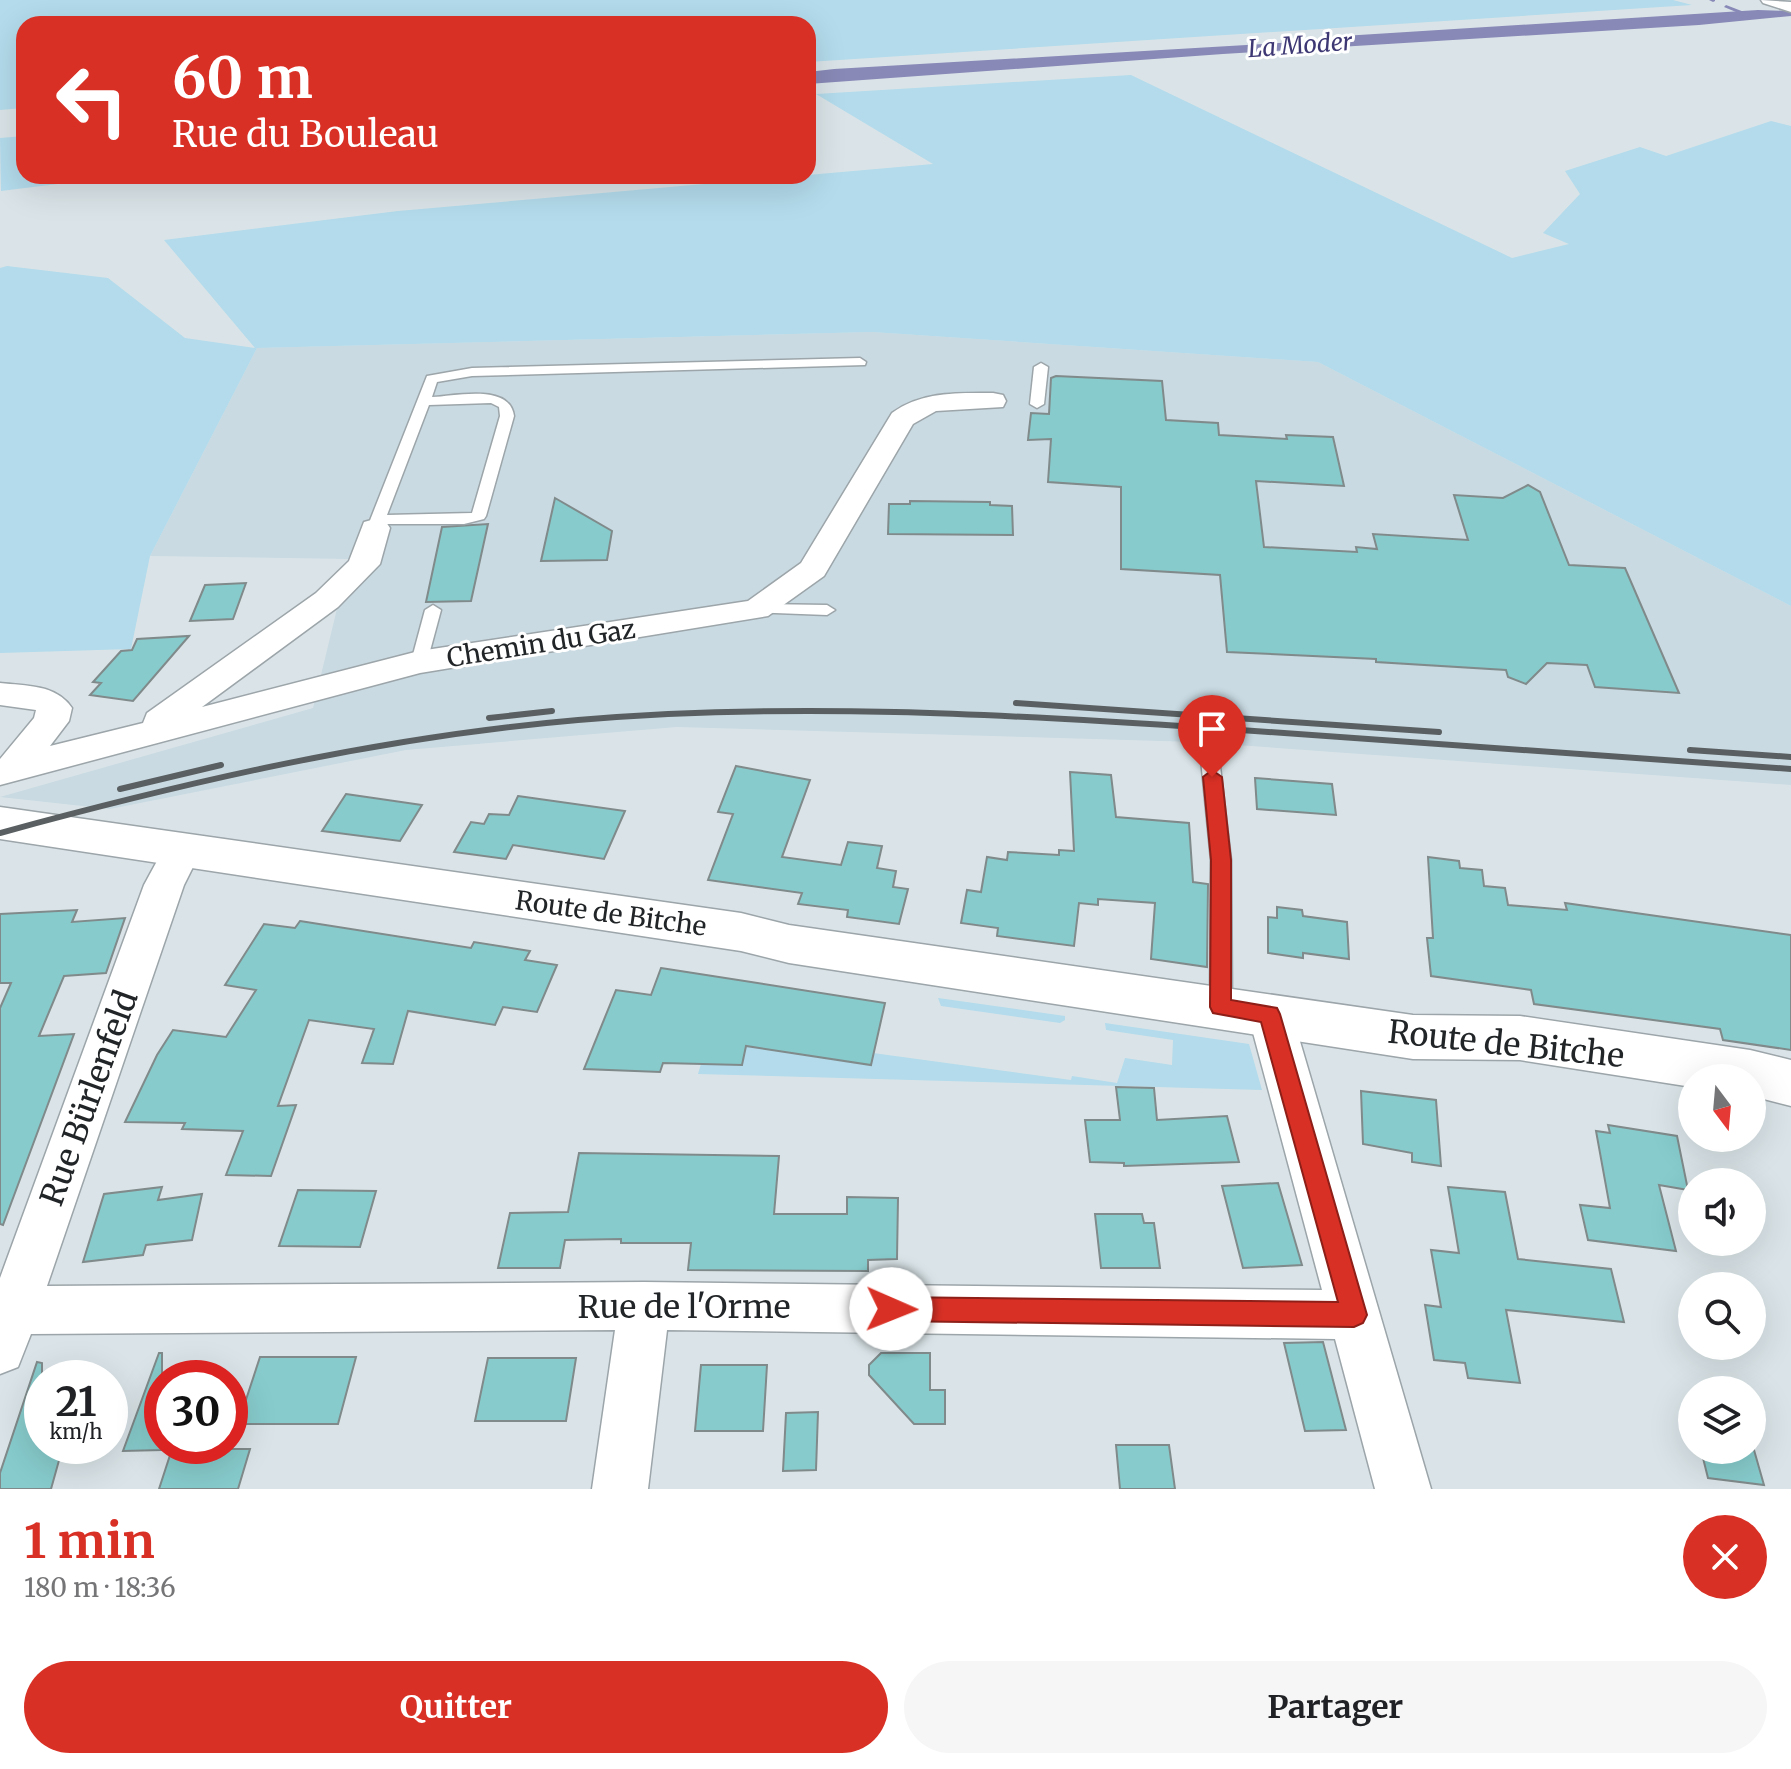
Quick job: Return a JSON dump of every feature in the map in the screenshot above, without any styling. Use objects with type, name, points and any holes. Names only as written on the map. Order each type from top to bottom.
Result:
[{"type":"main road","name":"Route de Bitche","points":[[0,823],[727,930],[789,944],[1413,1037],[1520,1038],[1750,1073],[1791,1083]]},
{"type":"street","points":[[1769,0],[1791,7]]},
{"type":"street","name":"Chemin du Gaz","points":[[7,769],[419,662],[757,609],[813,569],[902,419],[924,406],[945,402],[993,401]]},
{"type":"street","points":[[142,734],[327,600],[364,564],[376,524]]},
{"type":"street","points":[[0,694],[46,700],[54,708],[51,721],[7,769]]},
{"type":"street","name":"Rue Bürlenfeld","points":[[7,1329],[164,885],[183,849]]},
{"type":"street","points":[[1270,1014],[1403,1489]]},
{"type":"street","points":[[620,1489],[644,1306]]},
{"type":"street","name":"Rue de l'Orme","points":[[7,1329],[644,1306],[1354,1315]]},
{"type":"lane","points":[[423,401],[492,399],[503,402],[507,408],[479,516],[376,524],[423,401],[432,379],[472,372],[860,362]]},
{"type":"lane","points":[[1037,404],[1041,367]]},
{"type":"lane","points":[[757,609],[827,610]]},
{"type":"lane","points":[[419,662],[433,610]]},
{"type":"lane","points":[[1209,749],[1221,860],[1221,1007]]},
{"type":"shaded area","points":[[0,0],[1673,0],[1692,5],[816,61],[816,16],[16,16],[16,109],[0,110]]},
{"type":"shaded area","points":[[1131,75],[1512,258],[1569,244],[1543,233],[1580,194],[1565,171],[1640,147],[1666,156],[1771,121],[1791,126],[1791,606],[1318,362],[872,332],[257,348],[150,556],[131,649],[0,653],[0,268],[7,266],[108,278],[185,338],[255,348],[164,240],[398,211],[705,184],[816,184],[816,174],[933,164],[816,94]]},
{"type":"shaded area","points":[[16,137],[16,184],[57,184],[1,191],[0,138]]},
{"type":"shaded area","points":[[872,332],[1318,362],[1791,606],[1791,785],[1195,742],[677,727],[406,750],[110,809],[0,797],[313,708],[349,559],[150,556],[257,348]]},
{"type":"shaded area","points":[[938,998],[1065,1016],[1065,1020],[1060,1023],[941,1006]]},
{"type":"shaded area","points":[[1105,1023],[1249,1044],[1262,1090],[698,1074],[701,1064],[741,1065],[746,1046],[871,1065],[873,1053],[1071,1080],[1072,1076],[1117,1083],[1125,1058],[1172,1065],[1173,1040],[1106,1030]]},
{"type":"water","name":"La Moder","points":[[1758,10],[1791,11],[1791,16],[1699,25],[1223,54],[816,83],[816,71],[834,69],[1332,40],[1343,36]]},
{"type":"building","points":[[1051,378],[1162,381],[1166,420],[1218,423],[1219,435],[1287,439],[1286,435],[1333,437],[1344,486],[1256,481],[1264,547],[1357,552],[1356,547],[1377,549],[1373,534],[1468,540],[1454,495],[1503,498],[1528,485],[1540,492],[1569,565],[1625,568],[1679,693],[1595,687],[1587,665],[1547,663],[1526,684],[1508,677],[1506,670],[1376,662],[1376,659],[1227,652],[1220,575],[1121,569],[1121,487],[1048,482],[1051,439],[1028,440],[1031,413],[1049,414]]},
{"type":"building","points":[[555,498],[612,531],[607,560],[541,561]]},
{"type":"building","points":[[910,501],[990,502],[990,505],[1012,506],[1013,535],[888,534],[889,504],[910,504]]},
{"type":"building","points":[[488,524],[471,601],[426,602],[442,527]]},
{"type":"building","points":[[246,583],[233,619],[190,621],[205,585]]},
{"type":"building","points":[[189,636],[133,701],[90,695],[101,683],[93,682],[121,651],[132,650],[137,639]]},
{"type":"building","points":[[736,766],[810,780],[782,857],[841,865],[848,842],[882,846],[877,868],[896,871],[893,887],[908,889],[899,924],[847,917],[848,910],[798,904],[802,893],[708,880],[733,814],[718,812]]},
{"type":"building","points":[[1070,772],[1111,775],[1116,817],[1189,823],[1193,882],[1208,884],[1207,967],[1151,959],[1155,903],[1098,899],[1098,905],[1079,903],[1074,946],[997,936],[998,928],[961,923],[967,890],[981,892],[987,857],[1007,860],[1008,852],[1059,855],[1059,850],[1074,851]]},
{"type":"building","points":[[1255,778],[1332,784],[1336,815],[1257,809]]},
{"type":"building","points":[[346,794],[422,805],[400,841],[322,831]]},
{"type":"building","points":[[518,796],[625,811],[604,859],[513,845],[506,859],[454,852],[471,822],[484,824],[489,814],[509,815]]},
{"type":"building","points":[[1428,857],[1459,861],[1460,868],[1482,870],[1484,886],[1505,888],[1508,905],[1567,910],[1565,903],[1791,935],[1791,1050],[1723,1040],[1720,1029],[1534,1004],[1531,990],[1431,976],[1427,938],[1433,938]]},
{"type":"building","points":[[1277,907],[1302,910],[1303,916],[1347,922],[1349,959],[1303,953],[1303,958],[1268,953],[1268,917],[1277,918]]},
{"type":"building","points":[[77,910],[72,922],[125,918],[106,973],[64,976],[39,1036],[74,1034],[3,1225],[0,1224],[0,1008],[11,983],[0,983],[0,914]]},
{"type":"building","points":[[300,921],[471,948],[474,942],[530,951],[525,960],[557,965],[537,1012],[503,1007],[495,1025],[408,1011],[393,1064],[362,1063],[374,1029],[309,1020],[278,1106],[296,1105],[271,1176],[226,1175],[243,1131],[182,1129],[185,1123],[125,1122],[157,1055],[173,1030],[226,1037],[256,990],[225,985],[264,924],[295,928]]},
{"type":"building","points":[[661,968],[885,1003],[871,1065],[746,1046],[742,1065],[663,1063],[660,1072],[584,1069],[616,990],[651,995]]},
{"type":"building","points":[[1116,1087],[1154,1088],[1157,1120],[1227,1116],[1239,1162],[1124,1166],[1124,1163],[1090,1162],[1085,1120],[1120,1120]]},
{"type":"building","points":[[1361,1091],[1436,1100],[1441,1166],[1412,1162],[1412,1153],[1363,1144]]},
{"type":"building","points":[[1608,1125],[1677,1136],[1684,1168],[1678,1168],[1678,1188],[1659,1185],[1676,1251],[1588,1240],[1580,1205],[1610,1208],[1596,1131],[1610,1133]]},
{"type":"building","points":[[579,1153],[779,1156],[774,1214],[847,1214],[847,1197],[898,1198],[897,1259],[868,1260],[868,1271],[688,1270],[691,1243],[565,1240],[560,1268],[498,1268],[510,1213],[568,1212]]},
{"type":"building","points":[[1278,1183],[1302,1265],[1243,1268],[1222,1186]]},
{"type":"building","points":[[162,1187],[158,1200],[202,1194],[192,1240],[146,1245],[143,1255],[83,1262],[104,1194]]},
{"type":"building","points":[[1448,1187],[1505,1192],[1518,1259],[1611,1269],[1624,1322],[1506,1310],[1520,1383],[1468,1378],[1465,1363],[1434,1360],[1425,1305],[1441,1307],[1431,1250],[1459,1253]]},
{"type":"building","points":[[298,1190],[376,1191],[360,1247],[279,1246]]},
{"type":"building","points":[[1095,1214],[1142,1214],[1144,1223],[1154,1223],[1160,1268],[1101,1268]]},
{"type":"building","points":[[1323,1342],[1346,1430],[1305,1431],[1284,1343]]},
{"type":"building","points":[[881,1353],[930,1353],[930,1390],[945,1390],[945,1424],[914,1424],[869,1375],[869,1365]]},
{"type":"building","points":[[260,1357],[356,1357],[338,1424],[248,1424],[248,1394]]},
{"type":"building","points":[[488,1358],[576,1358],[566,1421],[475,1421]]},
{"type":"building","points":[[701,1365],[767,1365],[763,1431],[695,1431]]},
{"type":"building","points":[[144,1394],[144,1450],[128,1451],[128,1437]]},
{"type":"building","points":[[24,1401],[24,1464],[58,1464],[51,1489],[0,1489],[0,1473]]},
{"type":"building","points":[[818,1412],[816,1470],[783,1471],[786,1413]]},
{"type":"building","points":[[1116,1445],[1169,1445],[1175,1489],[1120,1489]]},
{"type":"building","points":[[167,1464],[246,1464],[238,1489],[159,1489]]},
{"type":"building","points":[[1704,1464],[1758,1464],[1764,1485],[1708,1478]]},
{"type":"waterway","points":[[1726,6],[1750,16]]},
{"type":"railway","points":[[1016,703],[1439,732]]},
{"type":"railway","points":[[489,718],[552,711]]},
{"type":"railway","points":[[0,833],[215,779],[359,750],[578,720],[736,712],[895,712],[1054,718],[1791,769]]},
{"type":"railway","points":[[1690,750],[1791,757]]},
{"type":"railway","points":[[120,789],[221,765]]},
{"type":"route","points":[[891,1309],[1354,1315],[1277,1049],[1270,1014],[1221,1007],[1221,860],[1212,777]]}]
